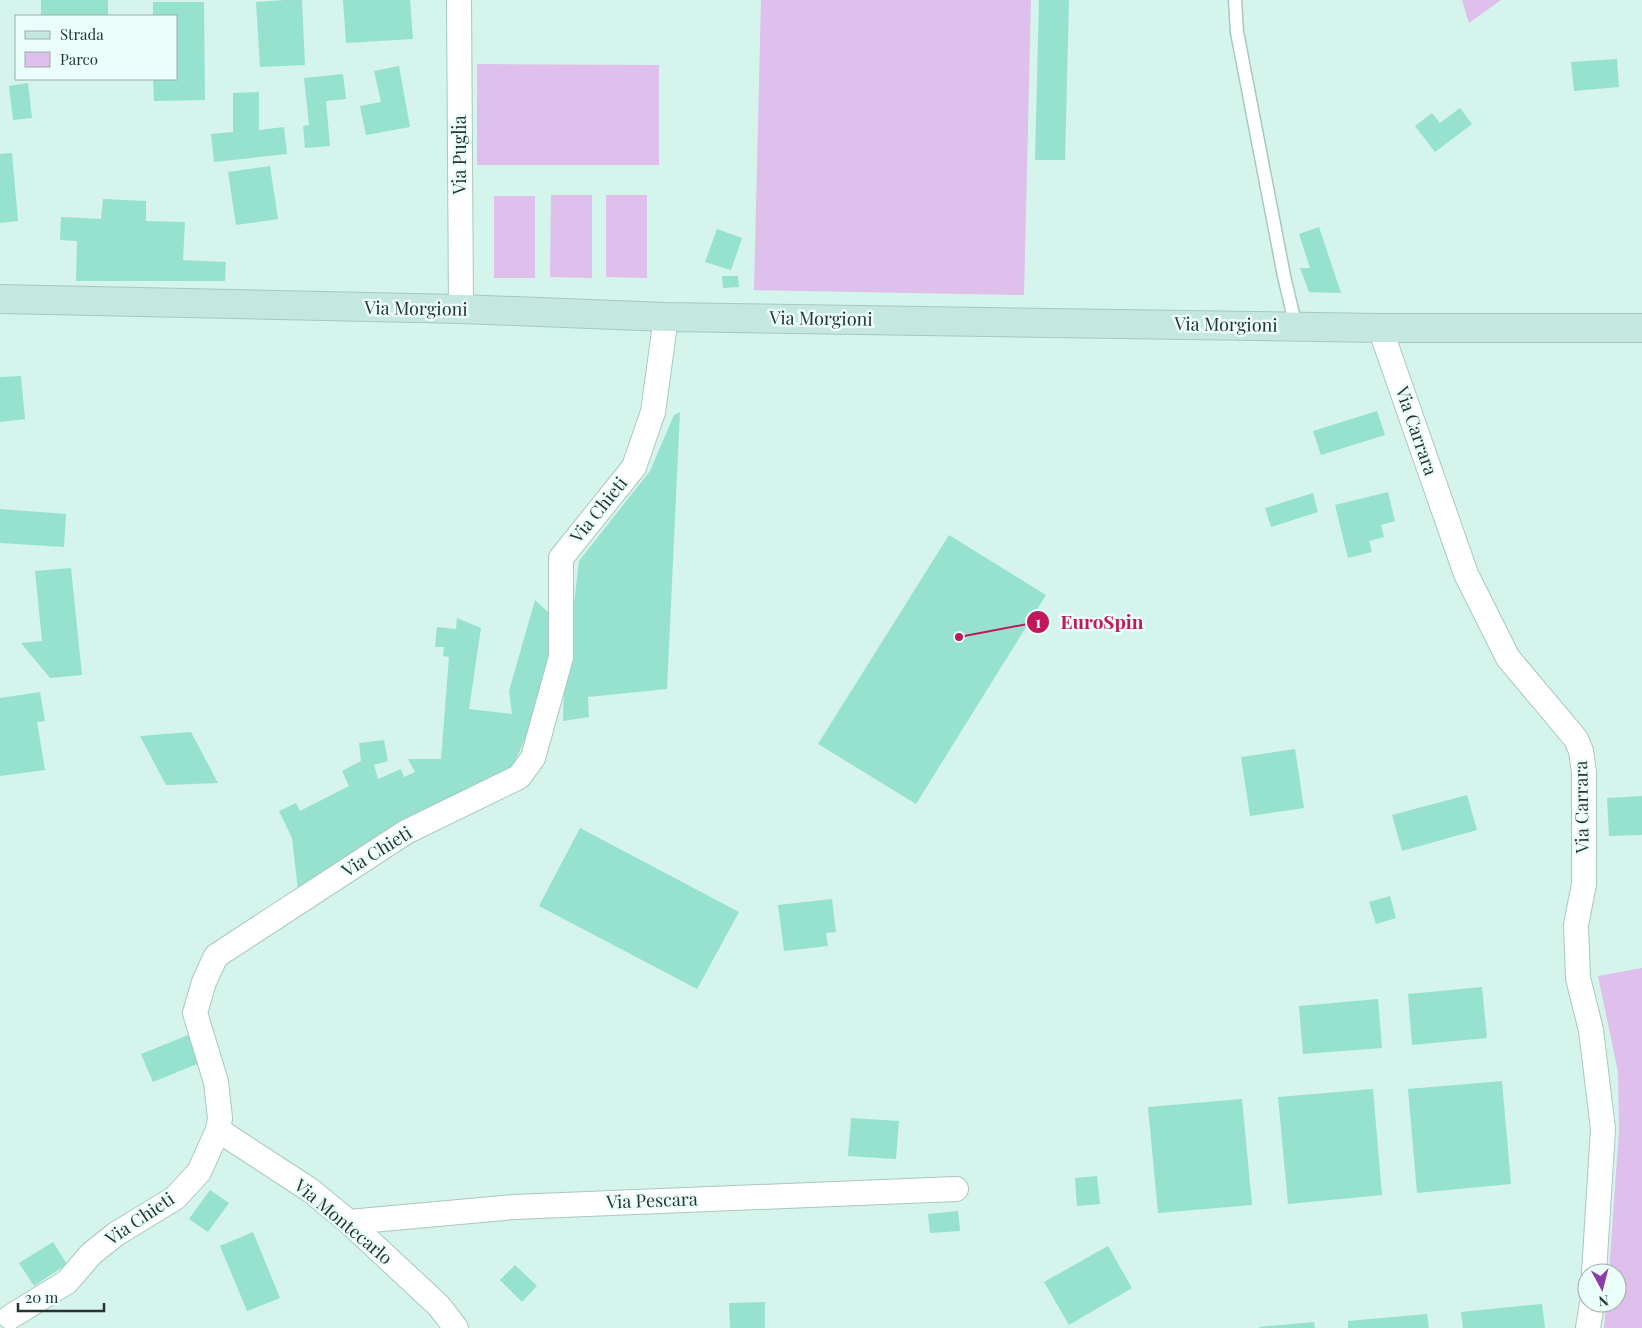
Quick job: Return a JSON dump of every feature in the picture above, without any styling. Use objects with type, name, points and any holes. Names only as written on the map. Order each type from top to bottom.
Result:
[{"type":"main road","name":"Via Morgioni","points":[[0,299],[666,317],[1380,328],[1642,328]]},
{"type":"street","name":"Via Puglia","points":[[459,0],[461,310]]},
{"type":"street","name":"Via Chieti","points":[[10,1317],[68,1282],[91,1254],[116,1234],[174,1198],[199,1172],[218,1130],[220,1118],[216,1082],[195,1014],[204,982],[216,956],[406,832],[519,777],[533,758],[562,657],[561,558],[634,467],[653,412],[666,317]]},
{"type":"street","name":"Via Carrara","points":[[1380,328],[1466,574],[1508,658],[1576,739],[1581,751],[1584,772],[1584,884],[1576,925],[1578,978],[1592,1030],[1603,1129],[1595,1263]]},
{"type":"street","name":"Via Montecarlo","points":[[218,1130],[310,1190],[349,1222],[439,1306],[456,1328]]},
{"type":"street","name":"Via Pescara","points":[[349,1222],[514,1207],[956,1189]]},
{"type":"street","points":[[1588,1328],[1590,1313]]},
{"type":"lane","points":[[1235,0],[1237,32],[1284,276],[1296,326]]},
{"type":"green space","points":[[761,0],[1031,0],[1024,295],[754,290]]},
{"type":"green space","points":[[1462,0],[1501,0],[1469,23]]},
{"type":"green space","points":[[477,64],[659,65],[659,165],[477,165]]},
{"type":"green space","points":[[551,195],[592,195],[592,278],[550,277]]},
{"type":"green space","points":[[606,195],[647,195],[647,278],[606,277]]},
{"type":"green space","points":[[494,196],[535,196],[535,278],[494,278]]},
{"type":"green space","points":[[1642,968],[1642,1328],[1604,1328],[1605,1313],[1627,1313],[1627,1263],[1610,1263],[1619,1130],[1618,1072],[1598,976]]},
{"type":"building","points":[[41,0],[108,0],[108,15],[41,15]]},
{"type":"building","points":[[302,0],[305,65],[260,67],[256,2]]},
{"type":"building","points":[[343,0],[410,0],[413,39],[346,43]]},
{"type":"building","points":[[1039,0],[1069,0],[1065,160],[1035,160]]},
{"type":"building","points":[[153,2],[204,2],[205,100],[154,101],[153,80],[178,80],[178,15],[153,15]]},
{"type":"building","points":[[1617,59],[1619,87],[1574,91],[1571,62]]},
{"type":"building","points":[[399,66],[410,127],[366,135],[360,106],[381,102],[374,71]]},
{"type":"building","points":[[343,74],[346,99],[326,101],[330,146],[305,148],[303,126],[309,125],[304,78]]},
{"type":"building","points":[[28,83],[32,118],[13,120],[9,86]]},
{"type":"building","points":[[259,92],[259,130],[284,127],[287,154],[214,162],[211,134],[233,132],[233,93]]},
{"type":"building","points":[[1460,108],[1472,124],[1435,152],[1415,126],[1432,113],[1440,123]]},
{"type":"building","points":[[12,153],[18,221],[0,223],[0,154]]},
{"type":"building","points":[[270,166],[278,219],[236,225],[228,172]]},
{"type":"building","points":[[103,199],[146,201],[146,221],[185,222],[183,260],[226,262],[225,281],[76,281],[77,241],[60,240],[61,217],[101,219]]},
{"type":"building","points":[[1319,227],[1341,293],[1309,292],[1300,268],[1310,268],[1299,234]]},
{"type":"building","points":[[717,229],[742,238],[731,270],[705,262]]},
{"type":"building","points":[[722,276],[738,276],[739,287],[723,288]]},
{"type":"building","points":[[21,376],[25,419],[0,422],[0,377]]},
{"type":"building","points":[[1377,411],[1385,435],[1321,455],[1313,431]]},
{"type":"building","points":[[680,412],[667,689],[588,697],[589,717],[563,721],[564,686],[579,561],[650,471],[674,415]]},
{"type":"building","points":[[1388,492],[1395,521],[1381,525],[1384,537],[1369,541],[1372,552],[1348,558],[1335,505]]},
{"type":"building","points":[[1313,493],[1318,512],[1271,527],[1265,508]]},
{"type":"building","points":[[0,509],[66,514],[64,547],[0,543]]},
{"type":"building","points":[[949,535],[1046,595],[916,804],[818,744]]},
{"type":"building","points":[[71,568],[82,675],[50,678],[21,643],[42,641],[35,571]]},
{"type":"building","points":[[535,600],[550,614],[551,655],[535,716],[511,771],[298,891],[292,838],[279,811],[296,803],[300,811],[349,786],[342,771],[361,761],[359,743],[384,740],[388,761],[374,765],[378,779],[401,769],[404,777],[415,772],[408,759],[441,759],[449,657],[443,656],[444,647],[435,647],[437,627],[456,629],[457,618],[481,628],[469,709],[512,714],[509,691]]},
{"type":"building","points":[[40,692],[45,721],[37,722],[45,770],[0,776],[0,698]]},
{"type":"building","points":[[191,732],[218,783],[166,785],[140,736]]},
{"type":"building","points":[[1295,749],[1304,808],[1250,816],[1241,757]]},
{"type":"building","points":[[1467,795],[1477,830],[1402,851],[1392,815]]},
{"type":"building","points":[[1642,796],[1642,835],[1609,836],[1607,798]]},
{"type":"building","points":[[580,828],[739,912],[697,989],[539,906]]},
{"type":"building","points":[[1390,896],[1396,918],[1376,924],[1369,902]]},
{"type":"building","points":[[832,899],[836,932],[826,933],[828,946],[784,951],[778,905]]},
{"type":"building","points":[[1482,987],[1487,1038],[1412,1045],[1408,994]]},
{"type":"building","points":[[1378,999],[1382,1048],[1303,1054],[1299,1006]]},
{"type":"building","points":[[191,1034],[202,1062],[153,1082],[141,1054]]},
{"type":"building","points":[[1502,1081],[1511,1184],[1417,1193],[1408,1089]]},
{"type":"building","points":[[1373,1089],[1382,1195],[1288,1204],[1278,1097]]},
{"type":"building","points":[[1242,1099],[1252,1205],[1158,1213],[1148,1107]]},
{"type":"building","points":[[851,1118],[899,1121],[896,1159],[848,1156]]},
{"type":"building","points":[[1097,1176],[1100,1204],[1077,1206],[1075,1178]]},
{"type":"building","points":[[210,1190],[229,1203],[208,1232],[189,1219]]},
{"type":"building","points":[[958,1211],[960,1231],[930,1233],[928,1214]]},
{"type":"building","points":[[253,1232],[280,1298],[247,1311],[220,1246]]},
{"type":"building","points":[[53,1242],[67,1264],[34,1286],[19,1263]]},
{"type":"building","points":[[1108,1246],[1132,1288],[1069,1325],[1044,1282]]},
{"type":"building","points":[[515,1265],[537,1286],[522,1302],[500,1280]]},
{"type":"building","points":[[765,1302],[765,1328],[730,1328],[729,1303]]},
{"type":"building","points":[[1542,1304],[1545,1328],[1463,1328],[1461,1312]]},
{"type":"building","points":[[1427,1314],[1429,1328],[1348,1328],[1348,1321]]},
{"type":"building","points":[[1314,1322],[1315,1328],[1259,1328],[1259,1327]]},
{"type":"place","name":"EuroSpin","points":[[959,637]]}]
